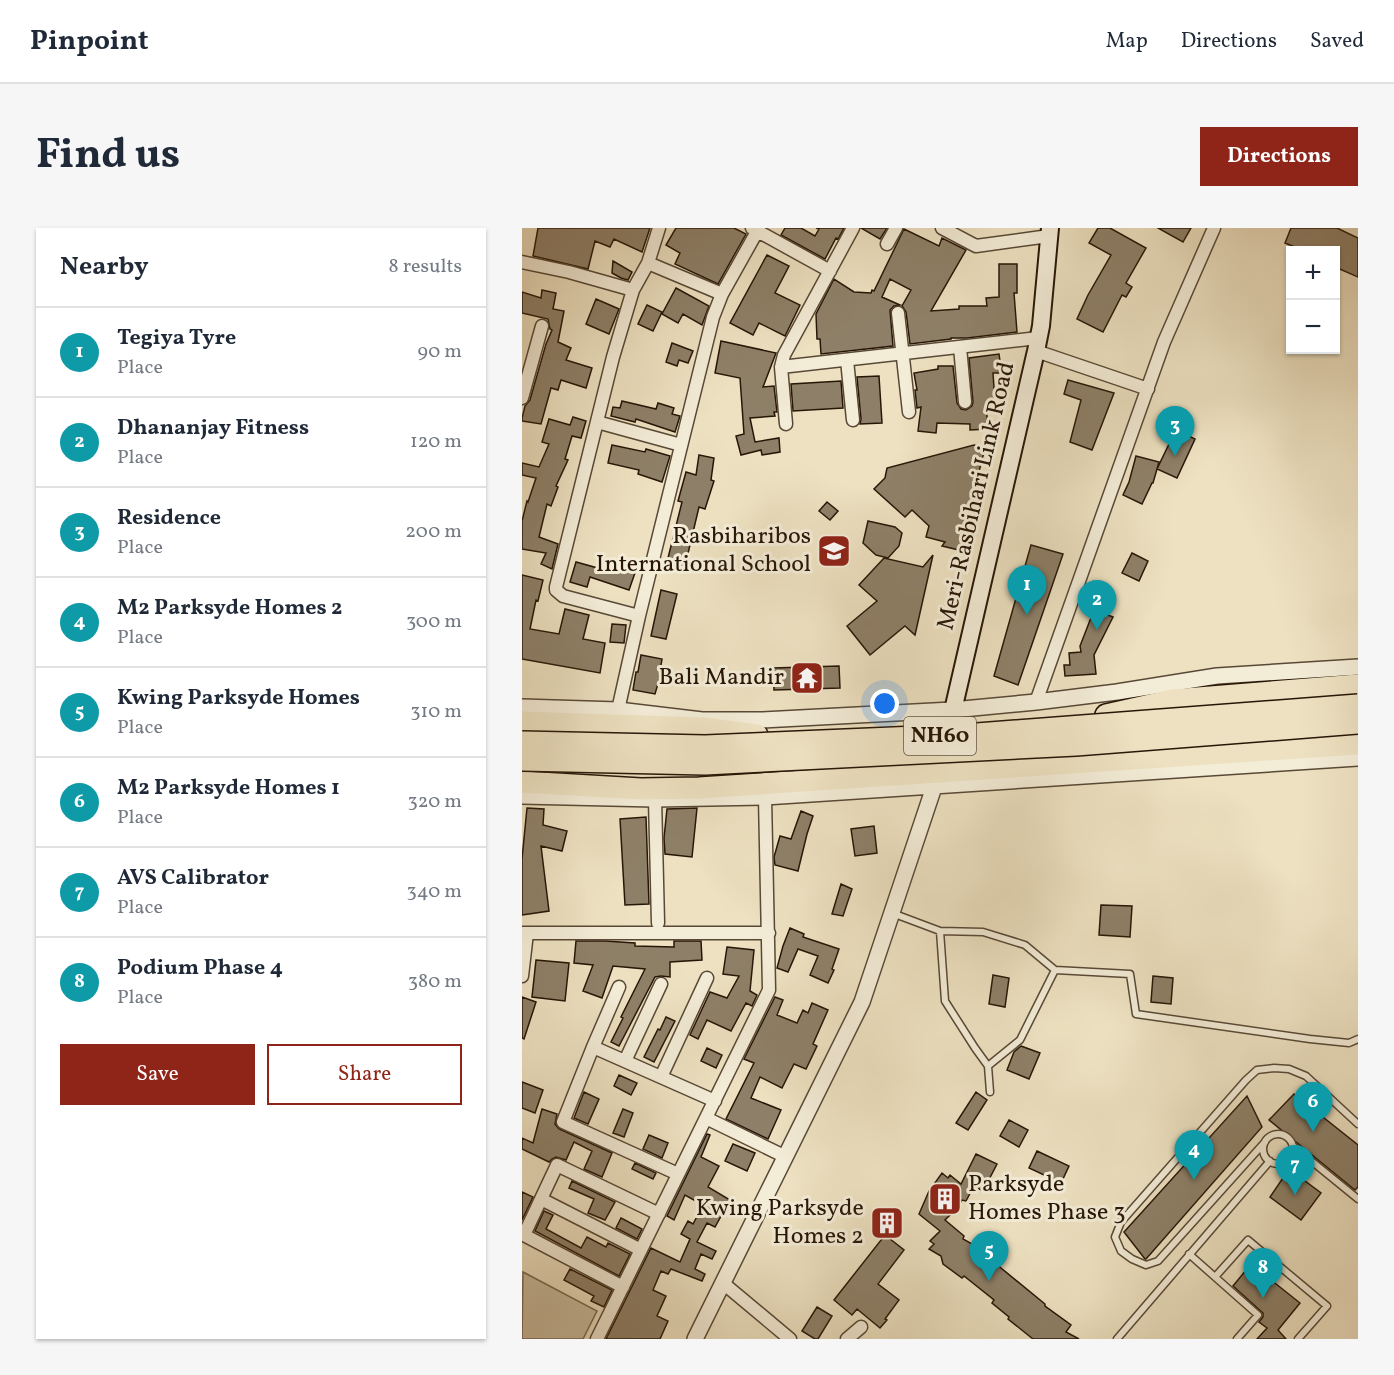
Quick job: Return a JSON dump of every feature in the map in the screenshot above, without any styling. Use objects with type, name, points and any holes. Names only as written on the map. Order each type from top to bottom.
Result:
[{"type":"highway","points":[[1106,715],[1173,700],[1358,685]]},
{"type":"highway","name":"NH60","points":[[522,742],[705,746],[952,736],[1358,705]]},
{"type":"highway","points":[[522,722],[703,728],[757,735]]},
{"type":"highway","name":"NH60","points":[[522,760],[705,764],[1076,745],[1358,723]]},
{"type":"highway","points":[[522,782],[641,789],[937,779],[1358,744]]},
{"type":"main road","name":"Meri-Rasbihari Link Road","points":[[937,779],[1041,326],[1049,232]]},
{"type":"street","points":[[639,616],[563,596],[556,587],[613,357],[633,290],[648,263],[659,228]]},
{"type":"street","points":[[786,424],[781,367],[787,349],[853,228]]},
{"type":"street","points":[[887,244],[896,228]]},
{"type":"street","points":[[942,228],[976,246],[1049,232]]},
{"type":"street","points":[[1036,702],[1171,326],[1214,228]]},
{"type":"street","points":[[618,710],[713,317],[722,294],[756,229],[830,271]]},
{"type":"street","points":[[522,262],[633,290]]},
{"type":"street","points":[[648,263],[722,294]]},
{"type":"street","points":[[898,313],[909,412]]},
{"type":"street","points":[[522,398],[542,326]]},
{"type":"street","points":[[781,367],[960,347],[1037,345],[1148,389]]},
{"type":"street","points":[[960,347],[965,402]]},
{"type":"street","points":[[847,360],[853,420]]},
{"type":"street","points":[[597,422],[681,445]]},
{"type":"street","points":[[522,707],[618,710],[702,720],[762,720],[952,710],[1117,692],[1217,676],[1358,667]]},
{"type":"street","points":[[522,796],[655,799],[765,797],[937,779],[1358,758]]},
{"type":"street","points":[[695,1339],[862,1002],[937,779]]},
{"type":"street","points":[[597,1339],[769,990],[765,797]]},
{"type":"street","points":[[655,799],[657,923]]},
{"type":"street","points":[[522,976],[525,933],[769,933]]},
{"type":"street","points":[[661,1077],[707,978]]},
{"type":"street","points":[[625,1061],[661,984]]},
{"type":"street","points":[[619,987],[563,1122],[678,1174]]},
{"type":"street","points":[[593,1047],[715,1101]]},
{"type":"street","points":[[706,1118],[786,1157]]},
{"type":"street","points":[[623,1287],[524,1235],[557,1165],[658,1214]]},
{"type":"street","points":[[541,1199],[641,1250]]},
{"type":"street","points":[[723,1283],[790,1339]]},
{"type":"street","points":[[847,1339],[861,1327]]},
{"type":"lane","points":[[892,913],[940,931],[983,932],[1025,945],[1055,970],[1130,974],[1136,1014],[1310,1039],[1349,1043],[1358,1039]]},
{"type":"lane","points":[[940,931],[945,1001],[988,1066],[990,1092]]},
{"type":"lane","points":[[988,1066],[1020,1040],[1055,970]]},
{"type":"lane","points":[[1358,1124],[1306,1076],[1289,1069],[1257,1070],[1121,1222],[1115,1237],[1122,1251],[1132,1259],[1146,1265],[1158,1261],[1271,1136],[1280,1134],[1289,1138],[1293,1146],[1358,1199]]},
{"type":"lane","points":[[1265,1143],[1264,1153],[1269,1161],[1279,1164],[1289,1160],[1293,1146]]},
{"type":"lane","points":[[1117,1339],[1269,1161]]},
{"type":"lane","points":[[1215,1277],[1248,1240],[1327,1306],[1298,1339]]},
{"type":"lane","points":[[1189,1254],[1258,1315],[1237,1339]]},
{"type":"shaded area","points":[[523,1272],[597,1311],[583,1339],[522,1339]]},
{"type":"building","points":[[538,228],[650,228],[642,252],[614,239],[610,247],[595,241],[588,269],[533,256]]},
{"type":"building","points":[[676,228],[734,228],[746,234],[718,284],[675,264],[680,253],[666,245]]},
{"type":"building","points":[[785,228],[801,228],[815,236],[819,229],[816,228],[844,228],[825,259],[781,235]]},
{"type":"building","points":[[861,228],[887,228],[880,239]]},
{"type":"building","points":[[1098,228],[1110,228],[1146,248],[1126,283],[1132,287],[1126,297],[1122,295],[1103,332],[1077,319],[1111,255],[1089,243]]},
{"type":"building","points":[[1158,228],[1191,228],[1183,242]]},
{"type":"building","points":[[1291,228],[1337,228],[1358,238],[1358,277],[1340,269],[1340,246],[1292,246],[1285,243]]},
{"type":"building","points":[[904,229],[939,246],[942,238],[966,250],[931,311],[959,309],[959,306],[987,306],[986,298],[999,297],[999,264],[1017,264],[1017,293],[1014,293],[1017,332],[910,344],[906,312],[902,306],[911,290],[890,279],[882,297],[900,305],[890,310],[893,346],[821,354],[820,339],[817,339],[816,314],[834,279],[854,292],[871,293],[872,290],[874,291]]},
{"type":"building","points":[[767,255],[789,266],[775,293],[800,305],[785,336],[759,323],[753,335],[730,323]]},
{"type":"building","points":[[613,261],[632,272],[628,280],[612,273]]},
{"type":"building","points":[[676,288],[709,306],[702,325],[683,314],[678,323],[662,314]]},
{"type":"building","points":[[542,290],[556,293],[553,309],[564,311],[558,342],[571,348],[566,360],[592,368],[586,388],[561,380],[558,390],[551,388],[541,424],[522,421],[522,418],[552,330],[548,319],[522,313],[522,292],[541,298]]},
{"type":"building","points":[[596,299],[619,309],[609,334],[586,324]]},
{"type":"building","points":[[647,305],[662,312],[653,331],[638,324]]},
{"type":"building","points":[[721,341],[776,353],[763,387],[774,386],[777,412],[774,412],[775,416],[750,418],[755,442],[779,438],[780,452],[762,455],[761,450],[741,455],[736,436],[744,434],[740,378],[715,373]]},
{"type":"building","points":[[672,343],[693,351],[688,363],[679,360],[677,366],[666,362]]},
{"type":"building","points":[[999,354],[1001,368],[998,368],[999,373],[993,373],[995,403],[986,403],[988,429],[970,430],[970,424],[937,423],[936,433],[918,431],[921,407],[917,408],[914,373],[938,369],[938,366],[953,366],[957,403],[961,409],[966,410],[972,406],[973,402],[969,358]]},
{"type":"building","points":[[879,376],[882,423],[860,424],[857,377]]},
{"type":"building","points":[[1068,380],[1114,393],[1092,450],[1070,442],[1081,400],[1064,394]]},
{"type":"building","points":[[841,381],[843,408],[793,411],[791,384]]},
{"type":"building","points":[[622,401],[656,409],[658,403],[674,408],[672,414],[680,416],[675,432],[636,419],[635,422],[611,416],[613,407],[620,408]]},
{"type":"building","points":[[573,417],[586,421],[581,438],[572,436],[565,459],[568,460],[556,486],[558,487],[551,506],[547,504],[539,537],[558,544],[552,569],[541,564],[546,553],[522,549],[522,521],[536,478],[522,475],[522,463],[539,467],[549,444],[542,442],[549,419],[570,425]]},
{"type":"building","points":[[1179,431],[1195,439],[1177,478],[1157,469],[1170,442],[1174,444]]},
{"type":"building","points":[[612,445],[645,452],[646,449],[670,456],[662,482],[638,474],[639,470],[608,463]]},
{"type":"building","points":[[974,445],[985,448],[959,550],[942,546],[945,542],[926,537],[929,526],[912,510],[905,517],[874,489],[885,478],[887,468]]},
{"type":"building","points":[[699,455],[714,458],[711,480],[714,481],[705,509],[699,507],[685,566],[667,562],[682,502],[678,501],[686,472],[696,475]]},
{"type":"building","points":[[1136,456],[1159,462],[1153,483],[1142,504],[1123,495]]},
{"type":"building","points":[[827,502],[838,511],[830,520],[819,511]]},
{"type":"building","points":[[868,521],[895,527],[902,533],[899,546],[888,558],[876,555],[863,543]]},
{"type":"building","points":[[1031,545],[1063,554],[1018,685],[994,676]]},
{"type":"building","points":[[1132,553],[1148,561],[1139,581],[1122,573]]},
{"type":"building","points":[[933,555],[915,635],[905,626],[870,655],[847,626],[877,601],[859,585],[884,558],[923,567]]},
{"type":"building","points":[[608,561],[636,570],[629,590],[590,577],[587,587],[570,582],[576,562],[605,570]]},
{"type":"building","points":[[522,575],[543,580],[530,629],[559,634],[565,609],[589,615],[583,639],[605,643],[600,673],[522,659]]},
{"type":"building","points":[[661,590],[677,594],[666,639],[651,636]]},
{"type":"building","points":[[1094,610],[1113,617],[1094,655],[1096,674],[1065,676],[1064,665],[1070,665],[1069,653],[1081,652],[1080,646]]},
{"type":"building","points":[[612,624],[626,625],[624,643],[610,642]]},
{"type":"building","points":[[641,655],[662,659],[655,694],[633,690]]},
{"type":"building","name":"Bali Mandir","points":[[839,666],[840,688],[774,690],[773,668]]},
{"type":"building","points":[[527,808],[544,809],[543,825],[567,831],[562,851],[541,846],[549,911],[522,915],[522,859]]},
{"type":"building","points":[[697,808],[692,857],[665,854],[667,809]]},
{"type":"building","points":[[801,811],[813,816],[798,871],[775,865],[774,857],[780,836],[791,839]]},
{"type":"building","points":[[646,817],[649,904],[625,905],[620,819]]},
{"type":"building","points":[[874,826],[877,853],[855,856],[851,829]]},
{"type":"building","points":[[841,884],[852,889],[843,916],[832,914]]},
{"type":"building","points":[[1101,905],[1132,906],[1130,937],[1099,935]]},
{"type":"building","points":[[790,928],[804,934],[803,937],[839,949],[828,983],[810,975],[818,956],[798,949],[788,972],[777,968]]},
{"type":"building","points":[[576,941],[674,947],[674,941],[701,941],[702,960],[670,962],[670,977],[655,977],[619,1046],[611,1042],[645,969],[613,966],[602,998],[583,991],[593,965],[574,963]]},
{"type":"building","points":[[727,947],[754,950],[750,991],[757,995],[752,1006],[746,1003],[731,1031],[707,1020],[698,1039],[690,1035],[710,992],[727,998],[739,976],[723,974]]},
{"type":"building","points":[[536,960],[569,963],[565,1001],[532,997]]},
{"type":"building","points":[[993,975],[1009,978],[1005,1007],[989,1004]]},
{"type":"building","points":[[1153,976],[1173,978],[1171,1004],[1151,1002]]},
{"type":"building","points":[[522,997],[536,1002],[524,1039],[522,1038]]},
{"type":"building","points":[[775,997],[783,1000],[777,1015],[797,1023],[803,1010],[808,1013],[812,1003],[828,1010],[813,1044],[817,1046],[806,1069],[794,1064],[782,1088],[760,1077],[751,1098],[781,1110],[768,1139],[726,1119],[754,1063],[744,1059]]},
{"type":"building","points":[[666,1017],[675,1021],[654,1062],[644,1057]]},
{"type":"building","points":[[1021,1046],[1040,1053],[1029,1079],[1007,1070],[1014,1052]]},
{"type":"building","points":[[707,1048],[722,1055],[716,1068],[701,1061]]},
{"type":"building","points":[[619,1075],[637,1083],[631,1095],[614,1086]]},
{"type":"building","points":[[522,1082],[543,1090],[535,1113],[522,1108]]},
{"type":"building","points":[[584,1092],[599,1099],[588,1124],[574,1118]]},
{"type":"building","points":[[976,1092],[987,1100],[968,1130],[956,1123]]},
{"type":"building","points":[[1294,1094],[1358,1145],[1358,1187],[1355,1190],[1269,1120]]},
{"type":"building","points":[[1247,1096],[1262,1127],[1145,1259],[1124,1232]]},
{"type":"building","points":[[542,1109],[557,1114],[555,1124],[559,1129],[612,1153],[602,1177],[584,1169],[592,1151],[574,1142],[566,1160],[556,1157],[549,1162],[522,1149],[522,1138],[533,1143]]},
{"type":"building","points":[[623,1109],[633,1113],[624,1137],[613,1133]]},
{"type":"building","points":[[1009,1120],[1028,1130],[1019,1147],[1000,1136]]},
{"type":"building","points":[[707,1134],[710,1135],[701,1157],[719,1166],[708,1187],[730,1200],[715,1227],[707,1223],[697,1242],[716,1251],[712,1259],[701,1254],[695,1269],[705,1274],[702,1281],[671,1269],[668,1274],[661,1271],[653,1290],[666,1296],[657,1316],[668,1321],[660,1339],[606,1339],[651,1248],[680,1262],[690,1239],[681,1234],[688,1221],[693,1224],[703,1205],[685,1195],[674,1220],[667,1216]]},
{"type":"building","points":[[649,1135],[668,1143],[662,1158],[643,1149]]},
{"type":"building","points":[[733,1144],[755,1153],[747,1171],[725,1161]]},
{"type":"building","points":[[1037,1151],[1069,1166],[1061,1183],[1029,1168]]},
{"type":"building","points":[[976,1154],[997,1164],[983,1191],[974,1186],[966,1201],[962,1200],[945,1220],[964,1236],[963,1239],[981,1249],[1045,1306],[1071,1325],[1066,1332],[1079,1339],[1033,1339],[992,1303],[994,1300],[964,1276],[962,1278],[943,1264],[941,1256],[929,1249],[934,1244],[930,1241],[940,1231],[919,1214],[929,1191],[942,1173],[948,1178],[950,1175],[961,1184]]},
{"type":"building","points":[[635,1163],[656,1173],[653,1179],[632,1169]]},
{"type":"building","points":[[1289,1169],[1321,1193],[1301,1220],[1270,1197]]},
{"type":"building","points":[[572,1181],[615,1202],[605,1220],[588,1213],[594,1199],[569,1188]]},
{"type":"building","points":[[522,1192],[533,1197],[522,1220]]},
{"type":"building","points":[[544,1211],[553,1215],[546,1229],[581,1248],[587,1237],[606,1247],[608,1243],[630,1254],[619,1276],[535,1231]]},
{"type":"building","points":[[621,1218],[642,1229],[637,1239],[616,1228]]},
{"type":"building","points":[[885,1235],[904,1250],[878,1284],[899,1300],[880,1328],[857,1309],[852,1315],[834,1300]]},
{"type":"building","points":[[1251,1264],[1300,1303],[1278,1330],[1286,1339],[1257,1339],[1267,1328],[1259,1322],[1263,1313],[1233,1286]]},
{"type":"building","points":[[570,1269],[612,1290],[604,1307],[591,1301],[594,1296],[564,1280]]},
{"type":"building","points":[[817,1307],[832,1316],[818,1339],[815,1339],[802,1331]]},
{"type":"place","name":"Residence","points":[[1175,456]]},
{"type":"place","name":"Rasbiharibos International School","points":[[834,551]]},
{"type":"place","name":"Tegiya Tyre","points":[[1027,615]]},
{"type":"place","name":"Dhananjay Fitness","points":[[1097,630]]},
{"type":"place","name":"Bali Mandir","points":[[807,678]]},
{"type":"place","name":"M2 Parksyde Homes 1","points":[[1313,1132]]},
{"type":"place","name":"M2 Parksyde Homes 2","points":[[1194,1180]]},
{"type":"place","name":"AVS Calibrator","points":[[1295,1195]]},
{"type":"place","name":"Parksyde Homes Phase 3","points":[[945,1199]]},
{"type":"place","name":"Kwing Parksyde Homes 2","points":[[887,1223]]},
{"type":"place","name":"Kwing Parksyde Homes","points":[[989,1281]]},
{"type":"place","name":"Podium Phase 4","points":[[1263,1298]]}]
